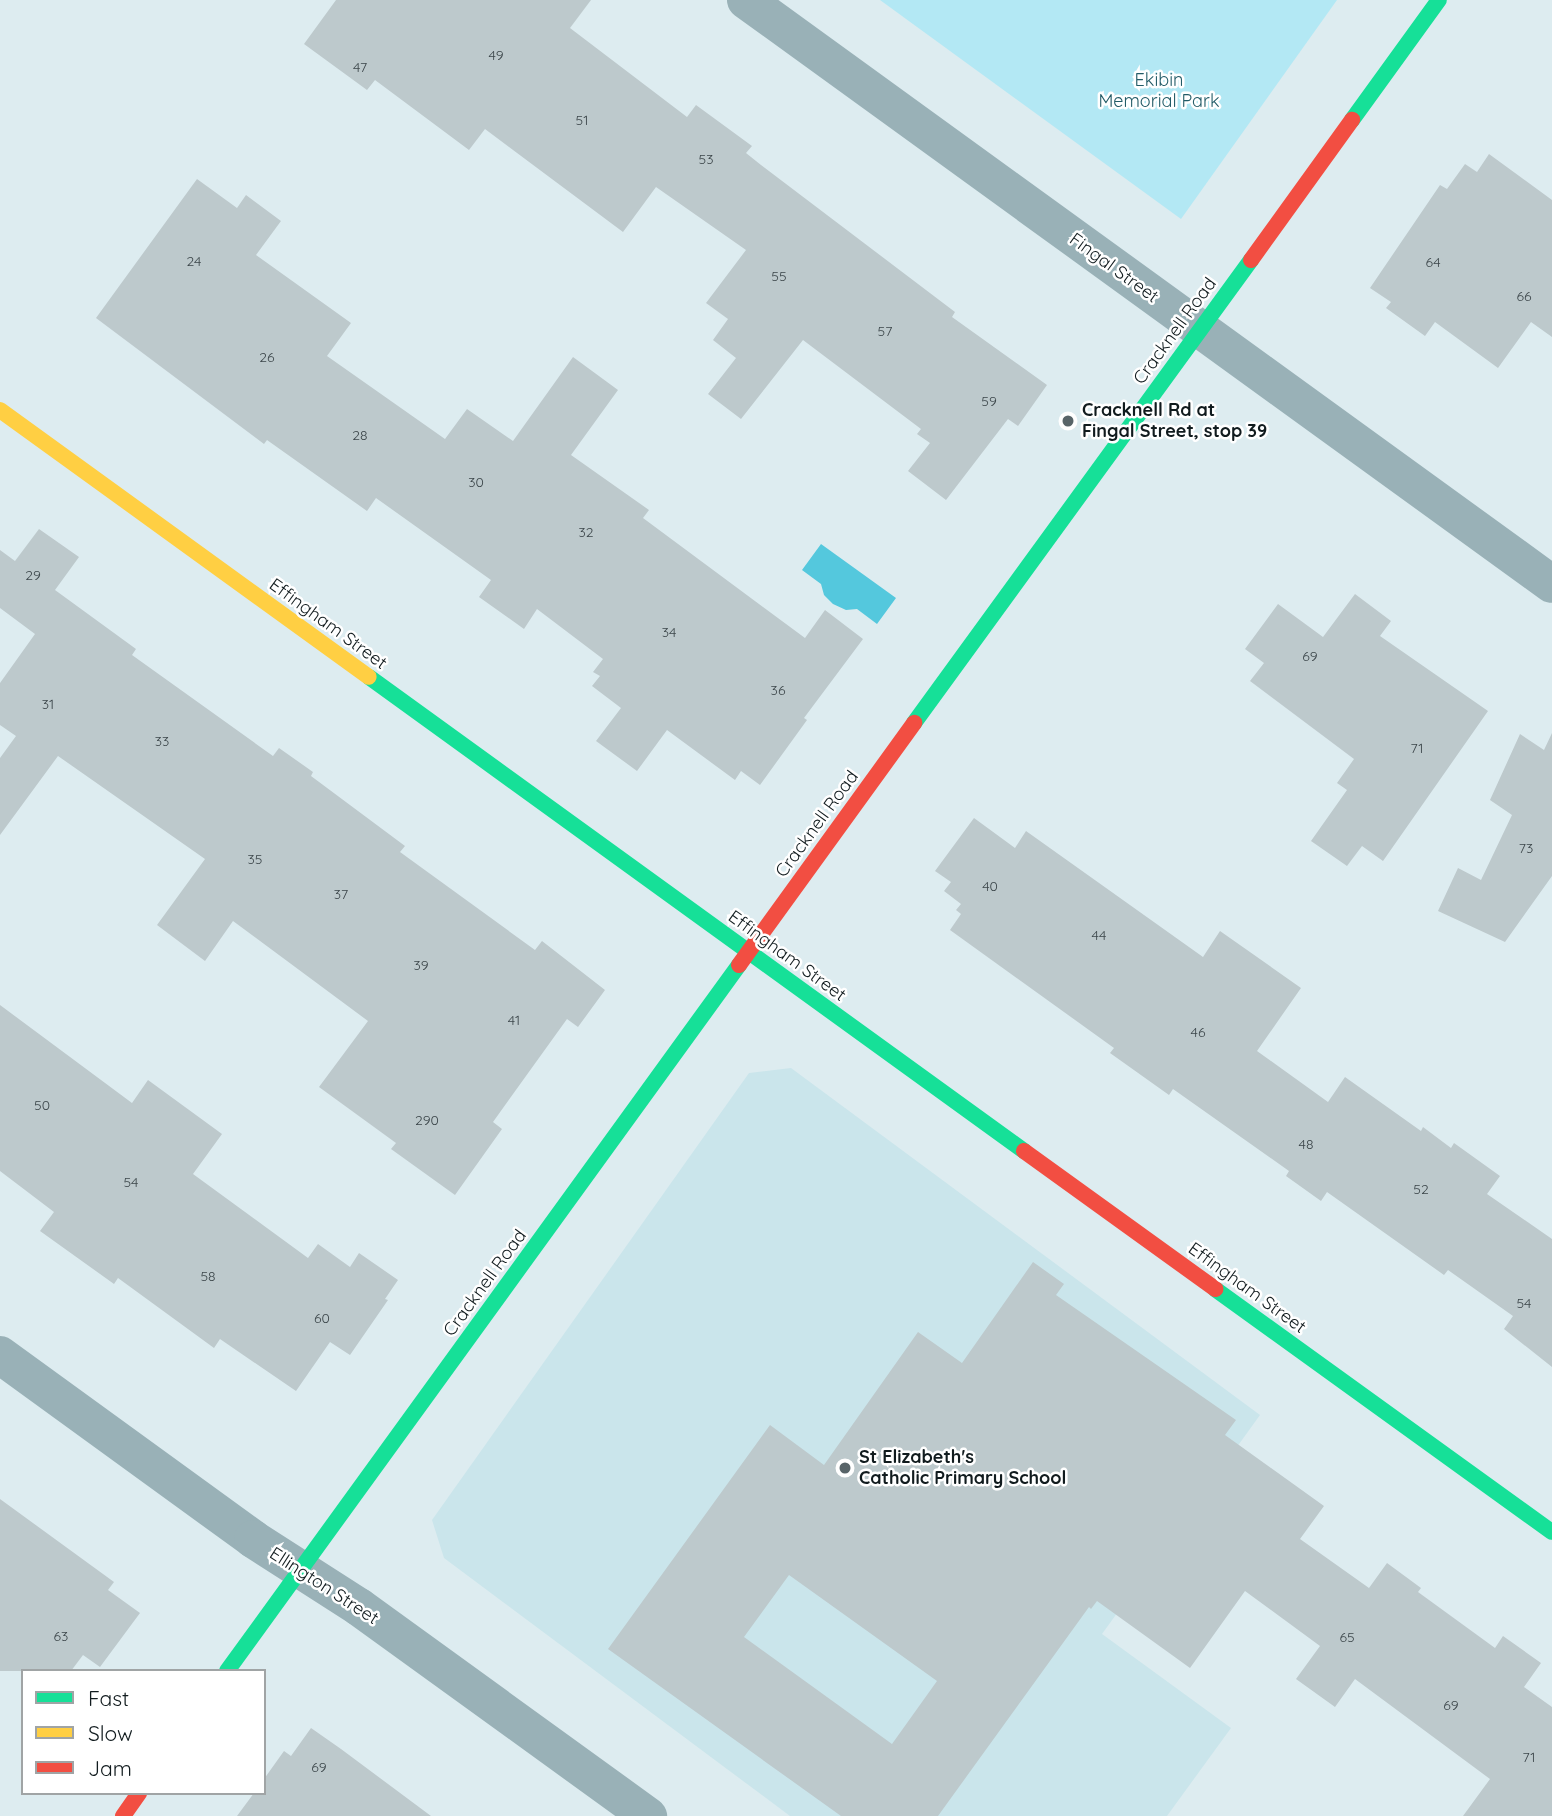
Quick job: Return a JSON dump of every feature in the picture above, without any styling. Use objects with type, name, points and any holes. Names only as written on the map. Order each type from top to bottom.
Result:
[{"type":"street","name":"Fingal Street","points":[[746,0],[1552,584]]},
{"type":"street","name":"Cracknell Road","points":[[229,1669],[1439,0]]},
{"type":"street","name":"Effingham Street","points":[[0,410],[1552,1532]]},
{"type":"street","name":"Ellington Street","points":[[0,1355],[300,1569],[359,1607],[648,1816]]},
{"type":"street","points":[[123,1816],[138,1795]]},
{"type":"shaded area","name":"St Elizabeth's Catholic Primary School","points":[[791,1068],[1260,1415],[1102,1634],[1231,1728],[1167,1816],[790,1816],[444,1558],[432,1520],[749,1073]]},
{"type":"green space","name":"Ekibin Memorial Park","points":[[880,0],[1337,0],[1181,219]]},
{"type":"water","points":[[821,544],[896,598],[877,624],[857,609],[846,610],[833,604],[824,595],[821,584],[802,570]]},
{"type":"building","points":[[336,0],[591,0],[570,28],[687,117],[696,105],[752,146],[746,153],[955,312],[952,317],[1047,385],[1018,426],[1008,419],[946,500],[908,471],[930,443],[917,434],[921,429],[803,340],[741,419],[708,394],[736,358],[713,340],[728,319],[706,303],[746,250],[656,187],[623,232],[485,129],[469,150],[375,80],[367,90],[304,44]]},
{"type":"building","points":[[1489,154],[1552,200],[1552,337],[1531,322],[1498,368],[1435,322],[1425,336],[1386,308],[1391,302],[1370,288],[1440,185],[1447,189],[1465,164],[1477,172]]},
{"type":"building","points":[[197,179],[237,208],[246,195],[281,221],[256,255],[351,323],[327,356],[445,439],[467,409],[513,441],[573,357],[618,390],[571,455],[649,510],[643,518],[805,638],[825,610],[863,639],[804,718],[807,720],[760,785],[741,771],[735,780],[667,730],[637,771],[596,741],[621,708],[592,686],[600,676],[593,672],[603,659],[537,609],[524,629],[479,597],[491,580],[376,498],[367,511],[267,440],[264,444],[96,318]]},
{"type":"building","points":[[39,529],[79,557],[55,590],[136,649],[132,655],[273,756],[279,748],[313,772],[311,776],[405,846],[400,852],[535,950],[542,941],[605,990],[578,1027],[567,1019],[493,1122],[502,1129],[455,1195],[391,1149],[396,1143],[319,1087],[368,1021],[233,921],[205,961],[157,925],[205,859],[58,756],[0,835],[0,758],[16,736],[0,725],[0,683],[35,634],[0,608],[0,550],[15,561]]},
{"type":"building","points":[[1355,594],[1391,621],[1380,636],[1488,711],[1383,861],[1362,846],[1347,866],[1311,841],[1347,790],[1337,783],[1354,759],[1250,681],[1264,663],[1245,649],[1278,604],[1323,637]]},
{"type":"building","points":[[1552,733],[1552,876],[1505,942],[1438,911],[1458,868],[1481,880],[1512,815],[1490,800],[1520,734],[1544,750]]},
{"type":"building","points":[[974,818],[1015,848],[1026,831],[1203,957],[1220,931],[1301,988],[1257,1051],[1328,1102],[1345,1077],[1421,1131],[1423,1127],[1451,1148],[1454,1143],[1500,1176],[1487,1194],[1552,1239],[1552,1367],[1504,1329],[1513,1316],[1448,1270],[1444,1275],[1327,1192],[1321,1201],[1286,1176],[1289,1171],[1173,1089],[1169,1095],[1110,1053],[1114,1048],[950,930],[961,914],[956,910],[961,904],[944,891],[951,882],[935,871]]},
{"type":"building","points":[[0,1005],[132,1103],[148,1080],[222,1134],[193,1174],[308,1258],[318,1244],[350,1267],[359,1253],[398,1280],[385,1299],[388,1300],[350,1355],[330,1342],[296,1391],[220,1339],[214,1348],[118,1278],[114,1284],[40,1231],[54,1212],[0,1171]]},
{"type":"building","points":[[1033,1262],[1064,1284],[1056,1295],[1236,1420],[1225,1435],[1324,1506],[1300,1539],[1369,1588],[1387,1563],[1421,1588],[1418,1592],[1495,1648],[1503,1636],[1541,1663],[1524,1687],[1552,1707],[1552,1816],[1463,1816],[1490,1779],[1355,1679],[1335,1707],[1296,1679],[1320,1646],[1245,1591],[1190,1668],[1097,1601],[1091,1609],[1089,1607],[938,1816],[841,1816],[608,1649],[770,1425],[824,1465],[918,1332],[962,1363]],"holes":[[[789,1575],[937,1681],[892,1744],[744,1637]]]},
{"type":"building","points":[[0,1499],[114,1582],[108,1590],[140,1613],[100,1667],[83,1655],[72,1669],[0,1671]]},
{"type":"building","points":[[311,1728],[431,1816],[237,1816],[253,1795],[266,1795],[266,1776],[284,1751],[291,1756]]},
{"type":"traffic: fast","points":[[1352,120],[1439,0]]},
{"type":"traffic: fast","points":[[914,723],[1251,260]]},
{"type":"traffic: fast","points":[[369,677],[1024,1151]]},
{"type":"traffic: fast","points":[[228,1669],[739,965]]},
{"type":"traffic: fast","points":[[1215,1289],[1552,1532]]},
{"type":"traffic: slow","points":[[0,410],[369,677]]},
{"type":"traffic: jam","points":[[1251,260],[1352,120]]},
{"type":"traffic: jam","points":[[739,965],[914,723]]},
{"type":"traffic: jam","points":[[1024,1151],[1215,1289]]},
{"type":"traffic: jam","points":[[123,1816],[138,1795]]},
{"type":"place","name":"Cracknell Rd at Fingal Street, stop 39","points":[[1068,421]]},
{"type":"place","name":"St Elizabeth's Catholic Primary School","points":[[845,1468]]}]
